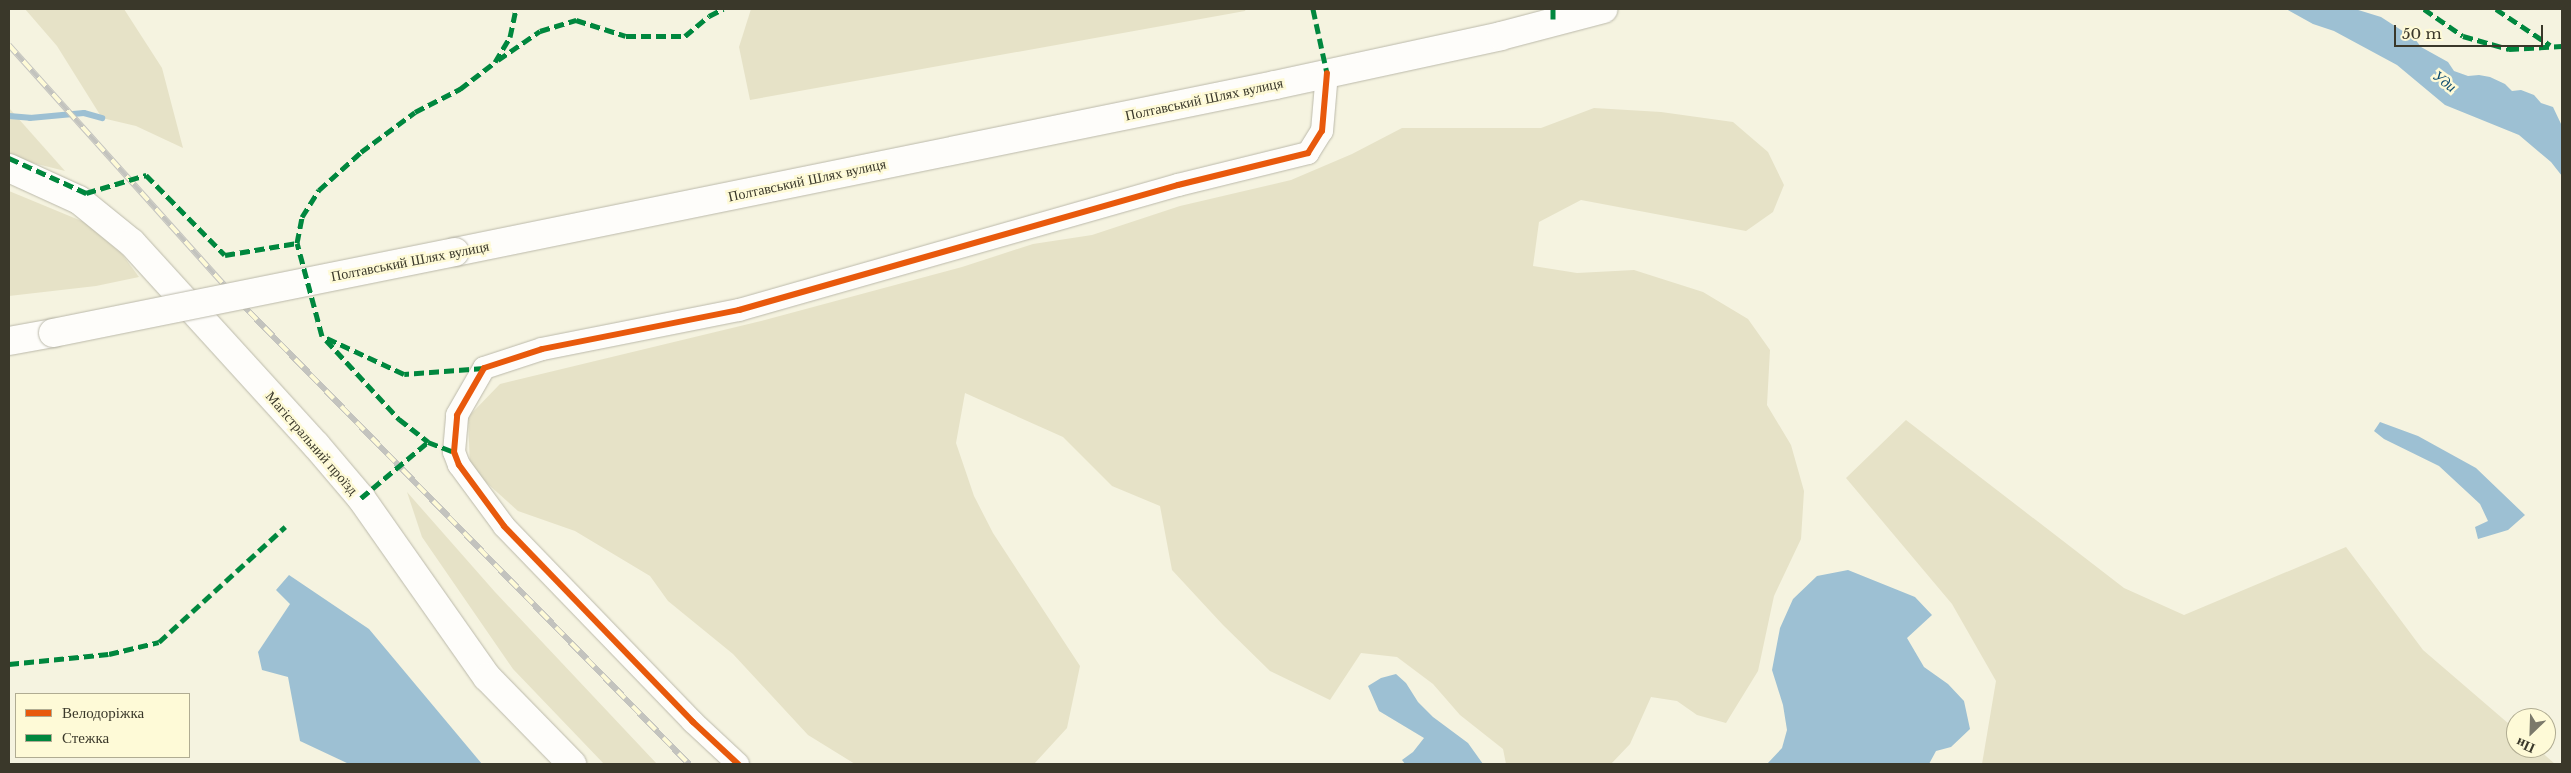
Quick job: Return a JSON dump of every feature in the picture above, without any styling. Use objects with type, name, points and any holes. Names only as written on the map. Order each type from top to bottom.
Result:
[{"type":"main road","name":"Полтавський Шлях вулиця","points":[[9,341],[1327,73],[1501,36],[1603,9]]},
{"type":"main road","name":"Магістральний проїзд","points":[[9,168],[79,200],[132,243],[316,445],[361,498],[487,676],[572,764]]},
{"type":"street","points":[[738,764],[693,722],[504,526],[459,465],[454,452],[457,415],[484,368],[542,349],[739,310],[1178,186],[1308,153],[1322,131],[1327,73]]},
{"type":"shaded area","points":[[25,9],[124,9],[162,68],[183,148],[136,126],[102,118],[57,46]]},
{"type":"shaded area","points":[[751,9],[1246,9],[1245,11],[750,100],[739,47]]},
{"type":"shaded area","points":[[9,108],[65,171],[9,157]]},
{"type":"shaded area","points":[[1594,108],[1661,112],[1733,122],[1768,152],[1784,185],[1773,212],[1746,231],[1581,200],[1539,222],[1533,266],[1577,273],[1634,270],[1703,292],[1748,319],[1770,350],[1767,405],[1791,445],[1804,491],[1801,539],[1774,596],[1758,671],[1726,723],[1697,715],[1677,701],[1651,697],[1630,744],[1611,764],[1506,764],[1503,749],[1460,715],[1433,684],[1397,657],[1361,653],[1330,700],[1270,671],[1223,625],[1172,570],[1160,506],[1112,486],[1063,437],[965,393],[956,443],[974,496],[993,533],[1080,666],[1067,728],[1034,764],[855,764],[808,735],[733,654],[668,601],[650,576],[575,531],[518,511],[470,468],[468,417],[500,384],[761,321],[962,267],[1033,244],[1092,235],[1180,206],[1291,180],[1352,154],[1402,128],[1541,128]]},
{"type":"shaded area","points":[[9,191],[84,222],[122,254],[139,277],[96,286],[9,296]]},
{"type":"shaded area","points":[[1906,420],[2124,588],[2184,615],[2346,547],[2423,650],[2506,721],[2506,758],[2548,758],[2555,764],[1982,764],[1996,681],[1952,604],[1846,478]]},
{"type":"shaded area","points":[[407,492],[495,592],[657,764],[604,764],[513,669],[422,537]]},
{"type":"water","name":"Уди","points":[[2286,9],[2355,9],[2381,17],[2415,39],[2421,47],[2448,62],[2454,71],[2468,76],[2490,77],[2505,84],[2512,91],[2521,90],[2534,95],[2541,103],[2553,107],[2562,126],[2562,176],[2551,162],[2519,135],[2445,105],[2397,65],[2334,31],[2313,24]]},
{"type":"water","points":[[2380,422],[2418,436],[2476,468],[2525,515],[2508,530],[2478,539],[2475,527],[2488,521],[2480,504],[2439,466],[2384,439],[2374,431]]},
{"type":"water","points":[[1848,570],[1915,597],[1932,615],[1907,638],[1924,667],[1948,684],[1964,701],[1970,729],[1951,747],[1936,751],[1929,764],[1767,764],[1782,748],[1787,730],[1783,705],[1772,670],[1780,628],[1793,599],[1817,576]]},
{"type":"water","points":[[289,575],[369,629],[482,764],[349,764],[300,741],[288,677],[262,670],[258,652],[290,604],[276,590]]},
{"type":"water","points":[[1396,674],[1406,683],[1418,702],[1433,717],[1468,743],[1483,764],[1405,764],[1402,760],[1413,752],[1424,738],[1379,711],[1368,686],[1381,678]]},
{"type":"waterway","points":[[9,116],[30,118],[84,113],[102,118]]},
{"type":"railway","points":[[9,45],[234,296],[689,764]]},
{"type":"marked path","points":[[484,368],[404,374],[322,336],[297,243],[302,217],[319,190],[361,152],[415,112],[460,89],[495,62],[510,37],[516,9]]},
{"type":"marked path","points":[[498,60],[540,31],[576,20],[626,36],[685,36],[709,16],[723,9]]},
{"type":"marked path","points":[[1313,9],[1327,73]]},
{"type":"marked path","points":[[1553,9],[1553,22]]},
{"type":"marked path","points":[[2424,9],[2463,36],[2509,49],[2562,46]]},
{"type":"marked path","points":[[2496,9],[2550,45]]},
{"type":"marked path","points":[[9,158],[86,193],[146,175],[225,255],[297,243]]},
{"type":"marked path","points":[[326,340],[399,419],[428,442],[454,452]]},
{"type":"marked path","points":[[361,498],[428,442]]},
{"type":"marked path","points":[[9,664],[109,654],[159,642],[285,527]]},
{"type":"cycle path","points":[[738,764],[693,722],[504,526],[459,465],[454,452],[457,415],[484,368],[542,349],[739,310],[1178,185],[1308,153],[1322,131],[1327,73]]}]
